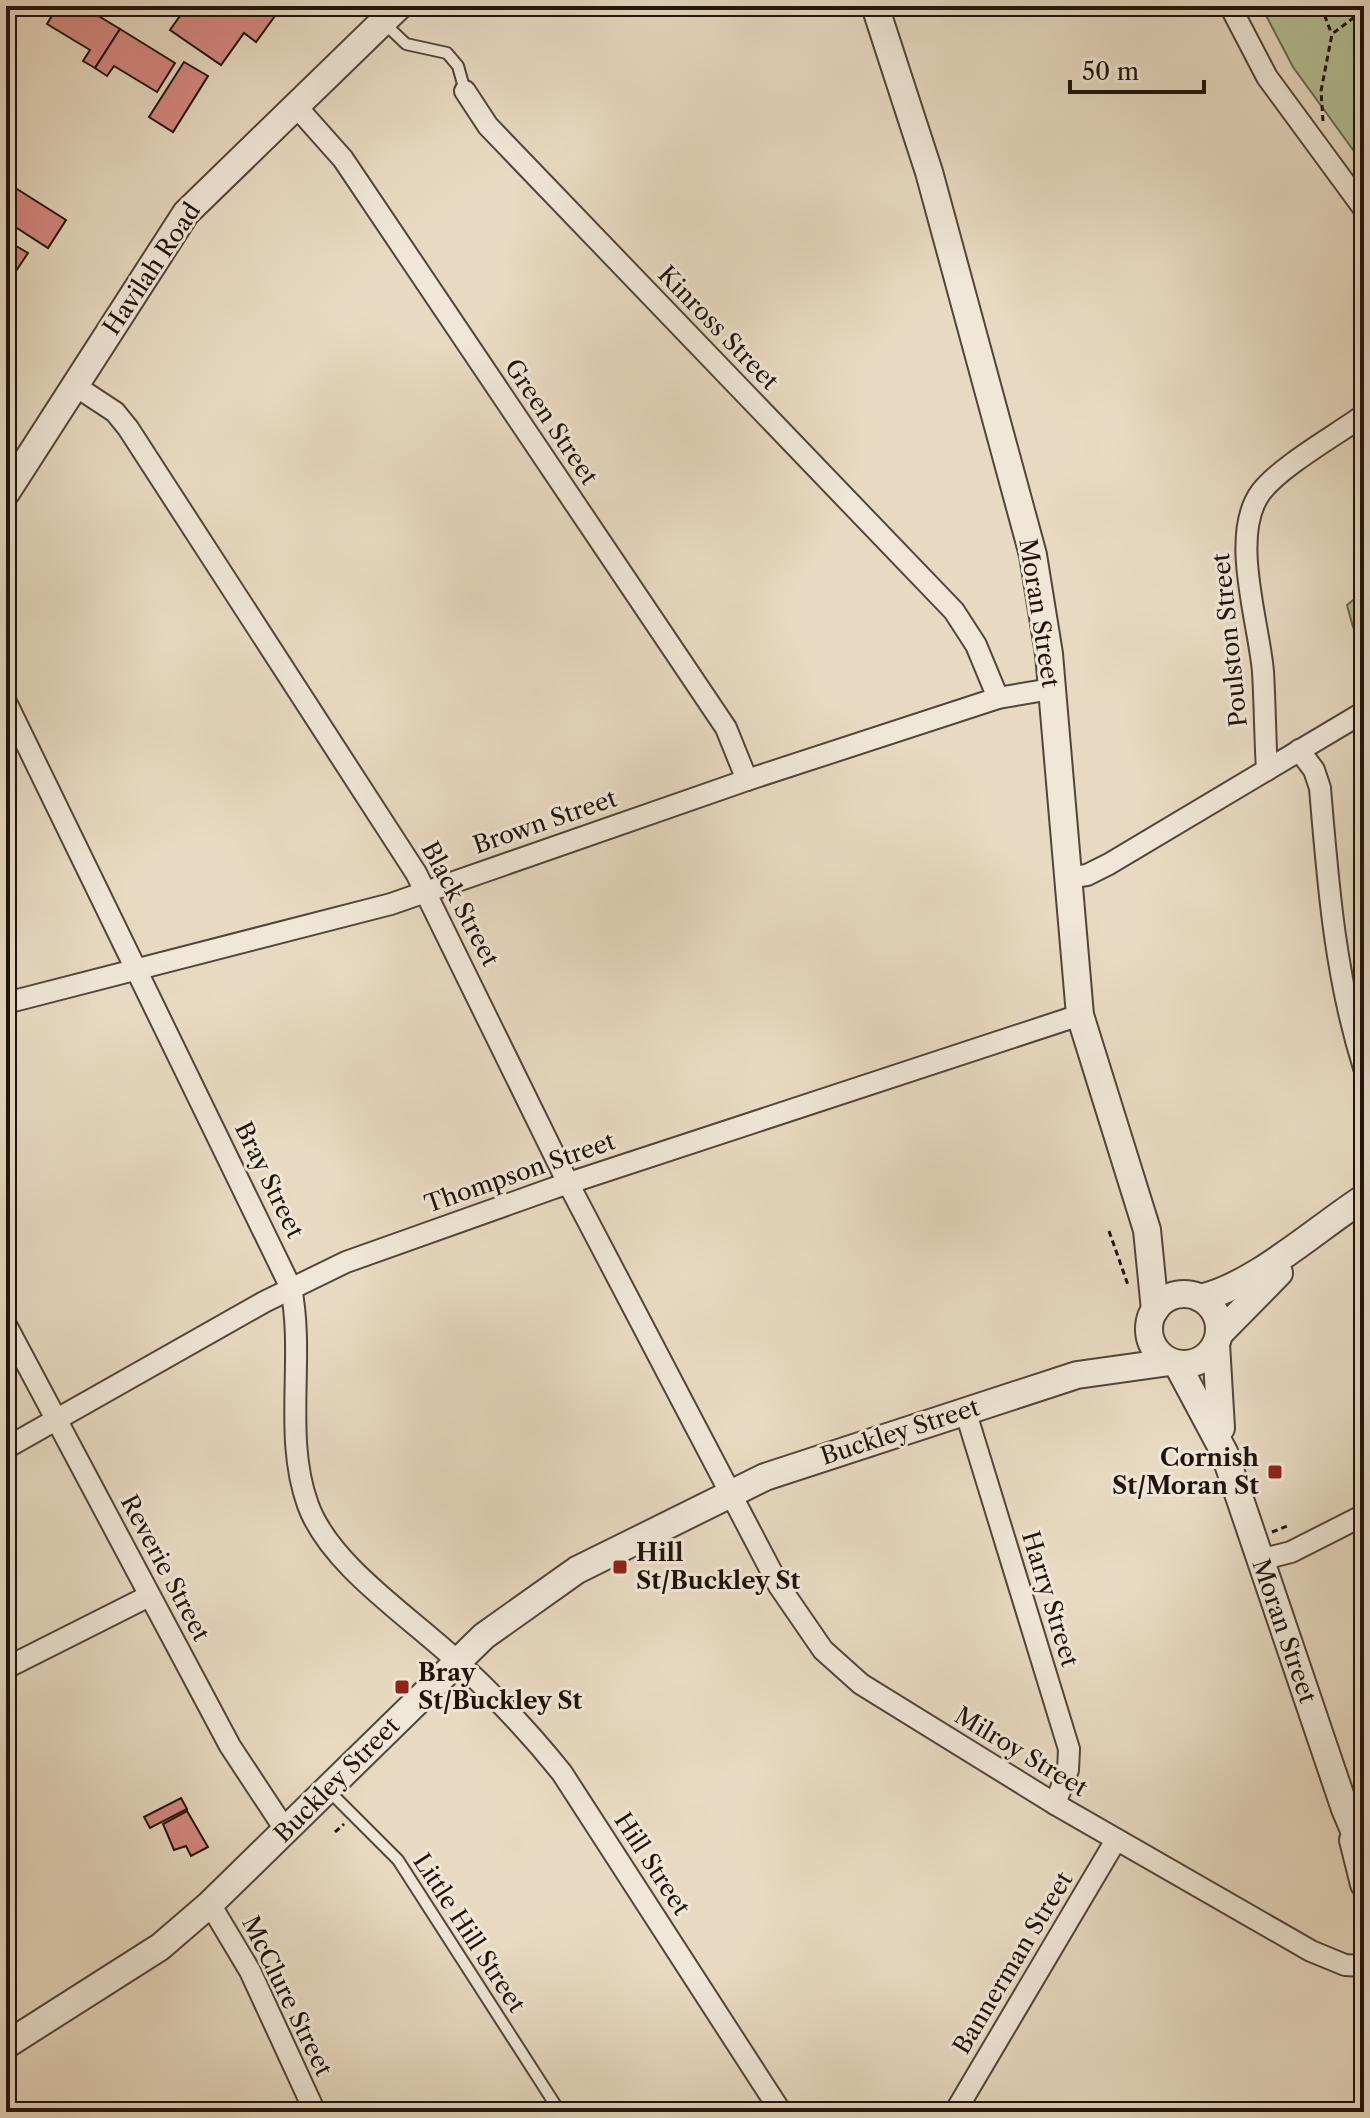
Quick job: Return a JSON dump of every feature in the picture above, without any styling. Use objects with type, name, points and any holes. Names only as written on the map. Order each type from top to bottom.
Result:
[{"type":"street","name":"Moran Street","points":[[875,6],[929,172],[1024,520],[1040,590],[1080,1015],[1147,1230],[1152,1318]]},
{"type":"street","points":[[1230,6],[1267,77],[1364,209]]},
{"type":"street","name":"Havilah Road","points":[[6,493],[186,213],[392,11]]},
{"type":"street","name":"Kinross Street","points":[[465,91],[488,126],[954,611],[976,645],[998,698]]},
{"type":"street","name":"Green Street","points":[[295,105],[343,159],[721,721],[747,780]]},
{"type":"street","name":"Black Street","points":[[74,385],[115,412],[128,428],[427,892],[568,1183],[730,1492]]},
{"type":"street","name":"Poulston Street","points":[[1267,770],[1263,674],[1246,550],[1248,521],[1255,503],[1273,481],[1364,415]]},
{"type":"street","name":"Brown Street","points":[[6,1003],[427,892],[747,780],[998,698],[1051,689]]},
{"type":"street","name":"Bray Street","points":[[6,702],[291,1288],[296,1334],[298,1446],[307,1504],[317,1524],[345,1558],[458,1661]]},
{"type":"street","points":[[1066,878],[1087,875],[1109,864],[1364,712]]},
{"type":"street","points":[[1299,750],[1314,770],[1320,788],[1336,955],[1364,1068]]},
{"type":"street","name":"Thompson Street","points":[[6,1448],[291,1288],[398,1241],[1080,1015]]},
{"type":"street","points":[[1364,1198],[1228,1289],[1169,1297],[1152,1318],[1154,1348],[1174,1363],[1200,1361],[1284,1269],[1364,1215]]},
{"type":"street","name":"Moran Street","points":[[1147,1230],[1194,1296]]},
{"type":"street","points":[[1194,1296],[1215,1313],[1218,1339]]},
{"type":"street","name":"Buckley Street","points":[[1077,1375],[1118,1352],[1152,1318]]},
{"type":"street","name":"Reverie Street","points":[[6,1325],[242,1766],[286,1831]]},
{"type":"street","name":"Moran Street","points":[[1218,1339],[1216,1386],[1224,1452]]},
{"type":"street","name":"Moran Street","points":[[1174,1363],[1224,1452],[1345,1809],[1364,1854]]},
{"type":"street","name":"Buckley Street","points":[[6,2045],[138,1963],[210,1904],[458,1661],[511,1613],[577,1570],[765,1477],[1077,1375],[1174,1363]]},
{"type":"street","name":"Harry Street","points":[[965,1410],[1069,1749],[1068,1770],[1055,1804]]},
{"type":"street","name":"Milroy Street","points":[[730,1492],[779,1586],[808,1631],[832,1659],[886,1700],[1116,1840],[1330,1960],[1364,1966]]},
{"type":"street","points":[[1260,1560],[1291,1552],[1364,1515]]},
{"type":"street","points":[[6,1668],[149,1596]]},
{"type":"street","name":"Hill Street","points":[[458,1661],[523,1725],[562,1773],[781,2112]]},
{"type":"street","name":"Moran Street","points":[[1345,1809],[1364,1884]]},
{"type":"street","name":"Bannerman Street","points":[[955,2112],[1116,1840]]},
{"type":"street","name":"McClure Street","points":[[210,1904],[250,1971],[315,2112]]},
{"type":"lane","name":"Kinross Street","points":[[392,11],[406,44],[447,53],[458,66],[465,91]]},
{"type":"lane","name":"Little Hill Street","points":[[327,1789],[398,1860],[560,2112]]},
{"type":"path","points":[[1321,6],[1332,34],[1321,91],[1325,153]]},
{"type":"path","points":[[1332,34],[1364,10]]},
{"type":"path","points":[[1109,1231],[1128,1285]]},
{"type":"green space","points":[[1261,6],[1364,6],[1364,165],[1293,67]]},
{"type":"green space","points":[[1364,591],[1364,643],[1353,627],[1347,605]]},
{"type":"building","points":[[58,6],[82,6],[120,29],[95,68],[83,61],[90,50],[47,24]]},
{"type":"building","points":[[187,6],[276,6],[280,9],[256,42],[244,33],[221,65],[170,30]]},
{"type":"building","points":[[120,29],[175,63],[157,92],[114,66],[107,76],[95,68]]},
{"type":"building","points":[[184,62],[208,76],[173,132],[149,117]]},
{"type":"building","points":[[6,182],[66,220],[48,248],[6,221]]},
{"type":"building","points":[[6,240],[28,253],[6,286]]},
{"type":"building","points":[[181,1798],[187,1809],[150,1828],[144,1817]]},
{"type":"building","points":[[187,1811],[208,1847],[191,1856],[186,1846],[174,1850],[163,1824]]},
{"type":"place","name":"Cornish St/Moran St","points":[[1275,1472]]},
{"type":"place","name":"Hill St/Buckley St","points":[[620,1567]]},
{"type":"place","name":"Bray St/Buckley St","points":[[402,1687]]}]
